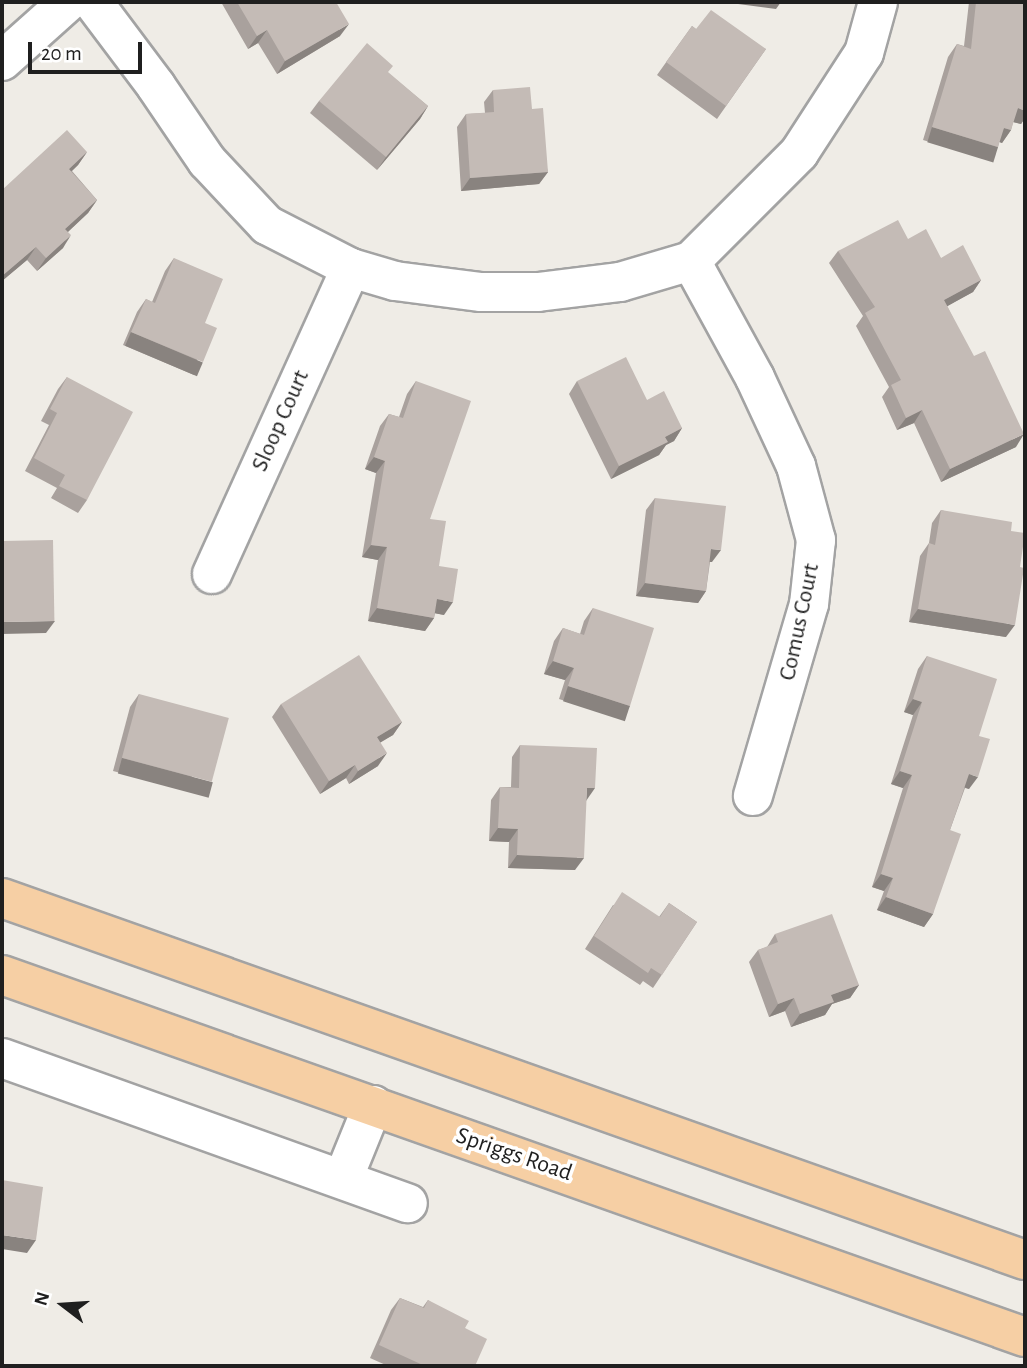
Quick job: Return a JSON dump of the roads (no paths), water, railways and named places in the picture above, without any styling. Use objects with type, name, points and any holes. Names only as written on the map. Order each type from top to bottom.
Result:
[{"type":"main road","points":[[2,898],[1025,1260]]},
{"type":"main road","name":"Spriggs Road","points":[[2,975],[1025,1337]]},
{"type":"street","points":[[2,61],[68,2]]},
{"type":"street","points":[[93,2],[156,86],[207,162],[267,225],[351,268],[395,281],[481,292],[538,292],[620,282],[691,261],[799,153],[864,54],[878,2]]},
{"type":"street","name":"Comus Court","points":[[691,261],[755,377],[796,466],[816,540],[809,604],[753,796]]},
{"type":"street","name":"Sloop Court","points":[[212,574],[351,268]]},
{"type":"street","points":[[2,1058],[408,1203]]},
{"type":"street","points":[[343,1179],[373,1105]]}]
